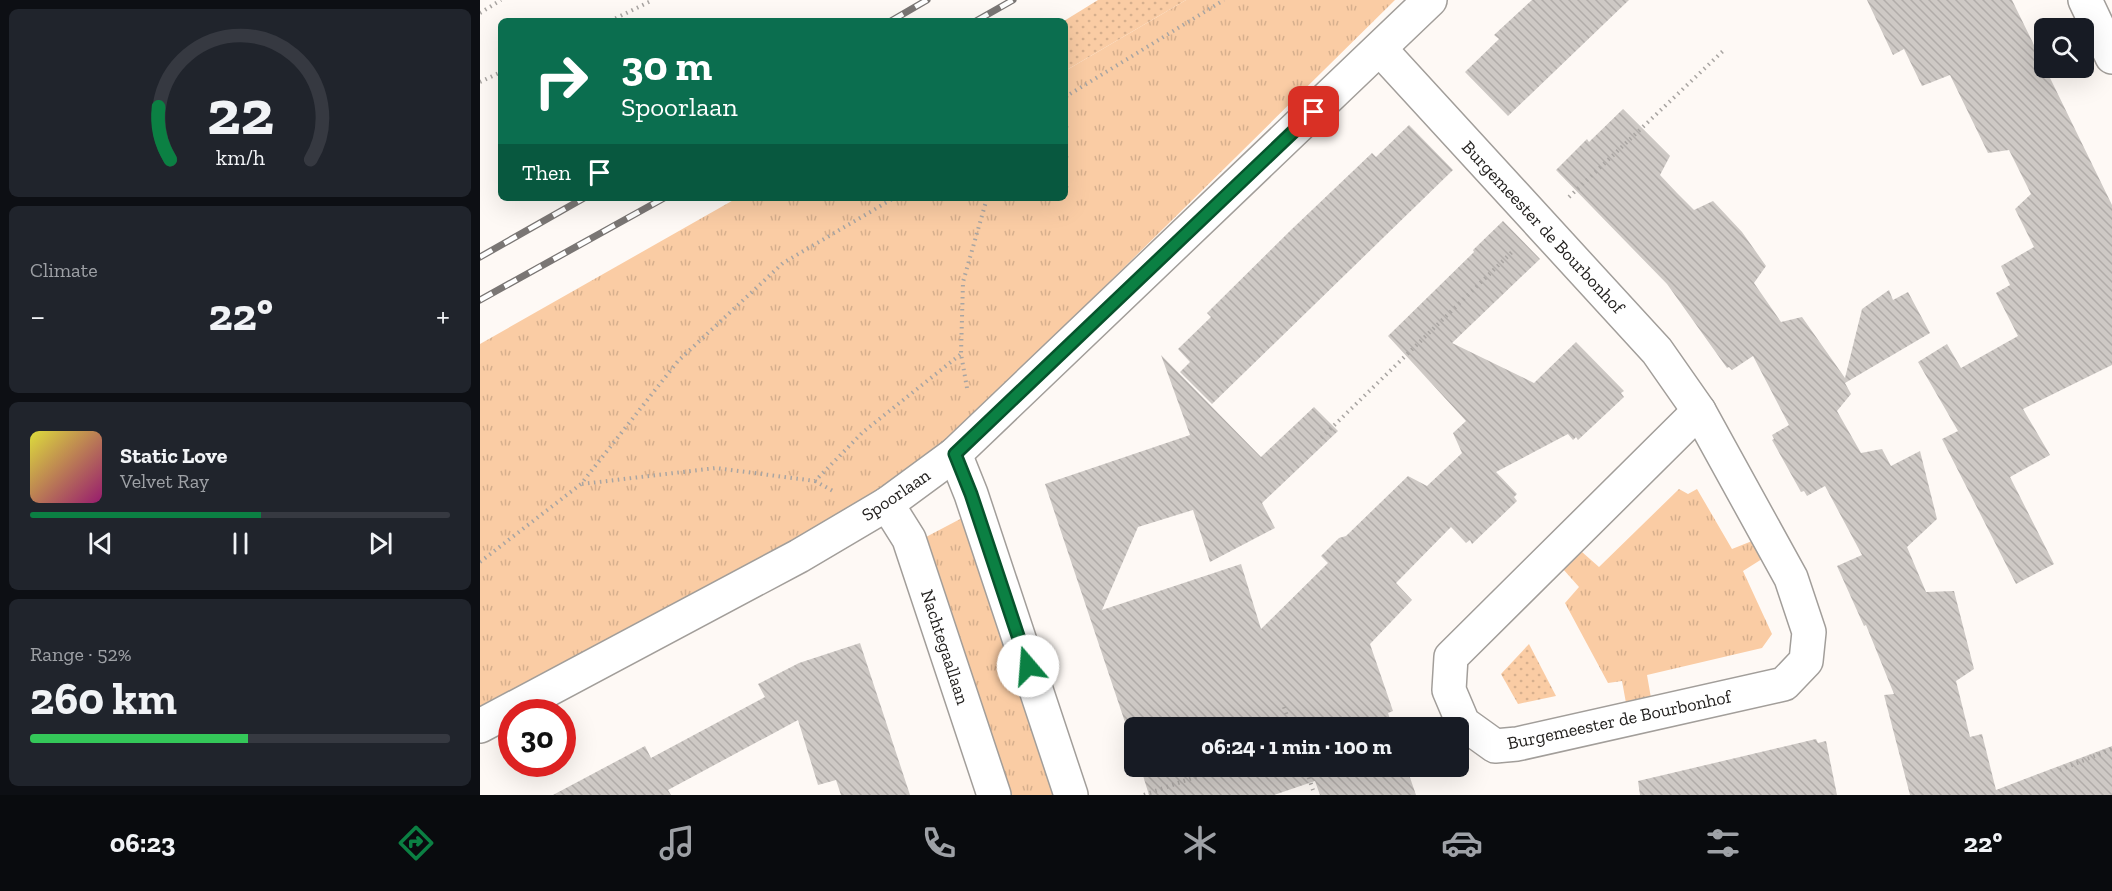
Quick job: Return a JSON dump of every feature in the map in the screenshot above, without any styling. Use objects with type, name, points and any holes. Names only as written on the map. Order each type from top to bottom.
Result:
[{"type":"street","name":"Spoorlaan","points":[[480,726],[799,556],[887,504],[965,443],[1430,0]]},
{"type":"street","points":[[2085,0],[2112,57]]},
{"type":"street","name":"Burgemeester de Bourbonhof","points":[[1380,49],[1657,351],[1699,411],[1791,578],[1809,632],[1806,661],[1784,684],[1495,747],[1463,723],[1449,690],[1451,657],[1699,411]]},
{"type":"street","points":[[965,443],[971,494],[1071,795]]},
{"type":"street","name":"Nachtegaallaan","points":[[887,504],[909,539],[994,795]]},
{"type":"path","points":[[480,13],[501,0]]},
{"type":"path","points":[[616,18],[653,0]]},
{"type":"path","points":[[1068,96],[1224,0]]},
{"type":"path","points":[[1317,442],[1540,224],[1723,51]]},
{"type":"path","points":[[480,82],[498,73]]},
{"type":"path","points":[[480,562],[581,484],[678,361],[783,263],[889,201]]},
{"type":"path","points":[[965,443],[961,354],[963,282],[986,201]]},
{"type":"path","points":[[581,484],[716,468],[815,481],[863,432],[961,354]]},
{"type":"path","points":[[1284,707],[1288,717]]},
{"type":"path","points":[[2060,770],[2112,749]]},
{"type":"path","points":[[1144,795],[1195,777]]},
{"type":"path","points":[[1309,777],[1313,790]]},
{"type":"green space","points":[[1098,0],[1186,0],[1068,69],[1068,19]]},
{"type":"green space","points":[[1186,0],[1395,0],[935,454],[859,512],[525,699],[498,699],[498,714],[480,724],[480,344],[732,201],[1068,201],[1068,69]]},
{"type":"green space","points":[[1679,489],[1688,494],[1697,489],[1732,549],[1752,541],[1762,559],[1743,571],[1772,634],[1762,648],[1647,675],[1651,698],[1626,703],[1622,681],[1608,683],[1565,603],[1579,587],[1563,569],[1582,552],[1599,567]]},
{"type":"green space","points":[[964,517],[1055,795],[1011,795],[926,537]]},
{"type":"green space","points":[[1529,644],[1556,696],[1518,704],[1501,674]]},
{"type":"building","points":[[1532,0],[1629,0],[1508,116],[1465,72],[1499,39],[1494,35]]},
{"type":"building","points":[[1867,0],[2012,0],[2034,45],[2034,78],[2050,78],[2112,205],[2112,365],[2023,409],[2050,455],[2010,477],[2054,564],[2016,584],[1942,439],[1958,431],[1918,362],[1947,344],[1961,368],[2018,336],[1996,293],[2010,285],[2001,266],[2034,247],[2015,209],[2031,194],[2009,150],[1988,153],[1950,75],[1922,86],[1904,49],[1893,55]]},
{"type":"building","points":[[1623,109],[1670,156],[1660,175],[1677,193],[1694,210],[1713,201],[1742,232],[1766,266],[1754,283],[1781,322],[1802,317],[1845,378],[1862,309],[1889,290],[1893,300],[1908,292],[1930,333],[1845,383],[1851,394],[1837,411],[1861,453],[1882,449],[1891,466],[1920,451],[1937,519],[1907,547],[1926,592],[1954,591],[1974,669],[1956,681],[1970,737],[1982,734],[1996,790],[2112,746],[2112,795],[1910,795],[1884,695],[1894,694],[1866,625],[1864,626],[1837,566],[1862,555],[1825,486],[1807,496],[1804,491],[1801,492],[1772,440],[1774,439],[1772,435],[1789,425],[1753,356],[1732,370],[1727,368],[1667,284],[1556,170],[1587,139],[1589,142]]},
{"type":"building","points":[[1409,125],[1453,170],[1212,404],[1180,372],[1190,362],[1178,349],[1211,317],[1207,313],[1292,229],[1372,153],[1376,157]]},
{"type":"building","points":[[1503,221],[1540,259],[1452,343],[1534,383],[1576,342],[1624,391],[1621,393],[1624,397],[1578,440],[1576,437],[1573,440],[1568,434],[1496,472],[1517,494],[1514,497],[1517,501],[1472,544],[1470,540],[1466,543],[1451,527],[1396,583],[1412,600],[1370,644],[1393,711],[1388,713],[1389,717],[1124,717],[1124,719],[1045,484],[1190,435],[1161,355],[1261,457],[1314,407],[1338,431],[1262,503],[1275,528],[1210,562],[1193,510],[1138,527],[1102,610],[1241,564],[1261,629],[1328,563],[1321,556],[1339,538],[1346,536],[1408,476],[1427,486],[1462,453],[1453,433],[1466,421],[1388,336],[1474,252],[1473,250]]},
{"type":"building","points":[[860,643],[910,795],[841,795],[836,780],[818,785],[798,720],[668,790],[671,795],[553,795],[645,746],[651,758],[765,697],[758,684],[799,663]]},
{"type":"building","points":[[1816,739],[1818,743],[1826,741],[1837,795],[1640,795],[1638,781]]},
{"type":"building","points":[[1143,777],[1410,777],[1416,795],[1320,795],[1315,781],[1274,795],[1149,795]]},
{"type":"railway","points":[[896,18],[927,0]]},
{"type":"railway","points":[[981,18],[1013,0]]},
{"type":"railway","points":[[480,257],[579,201]]},
{"type":"railway","points":[[480,300],[659,201]]},
{"type":"route","points":[[1028,666],[971,494],[955,454],[1314,112]]}]
